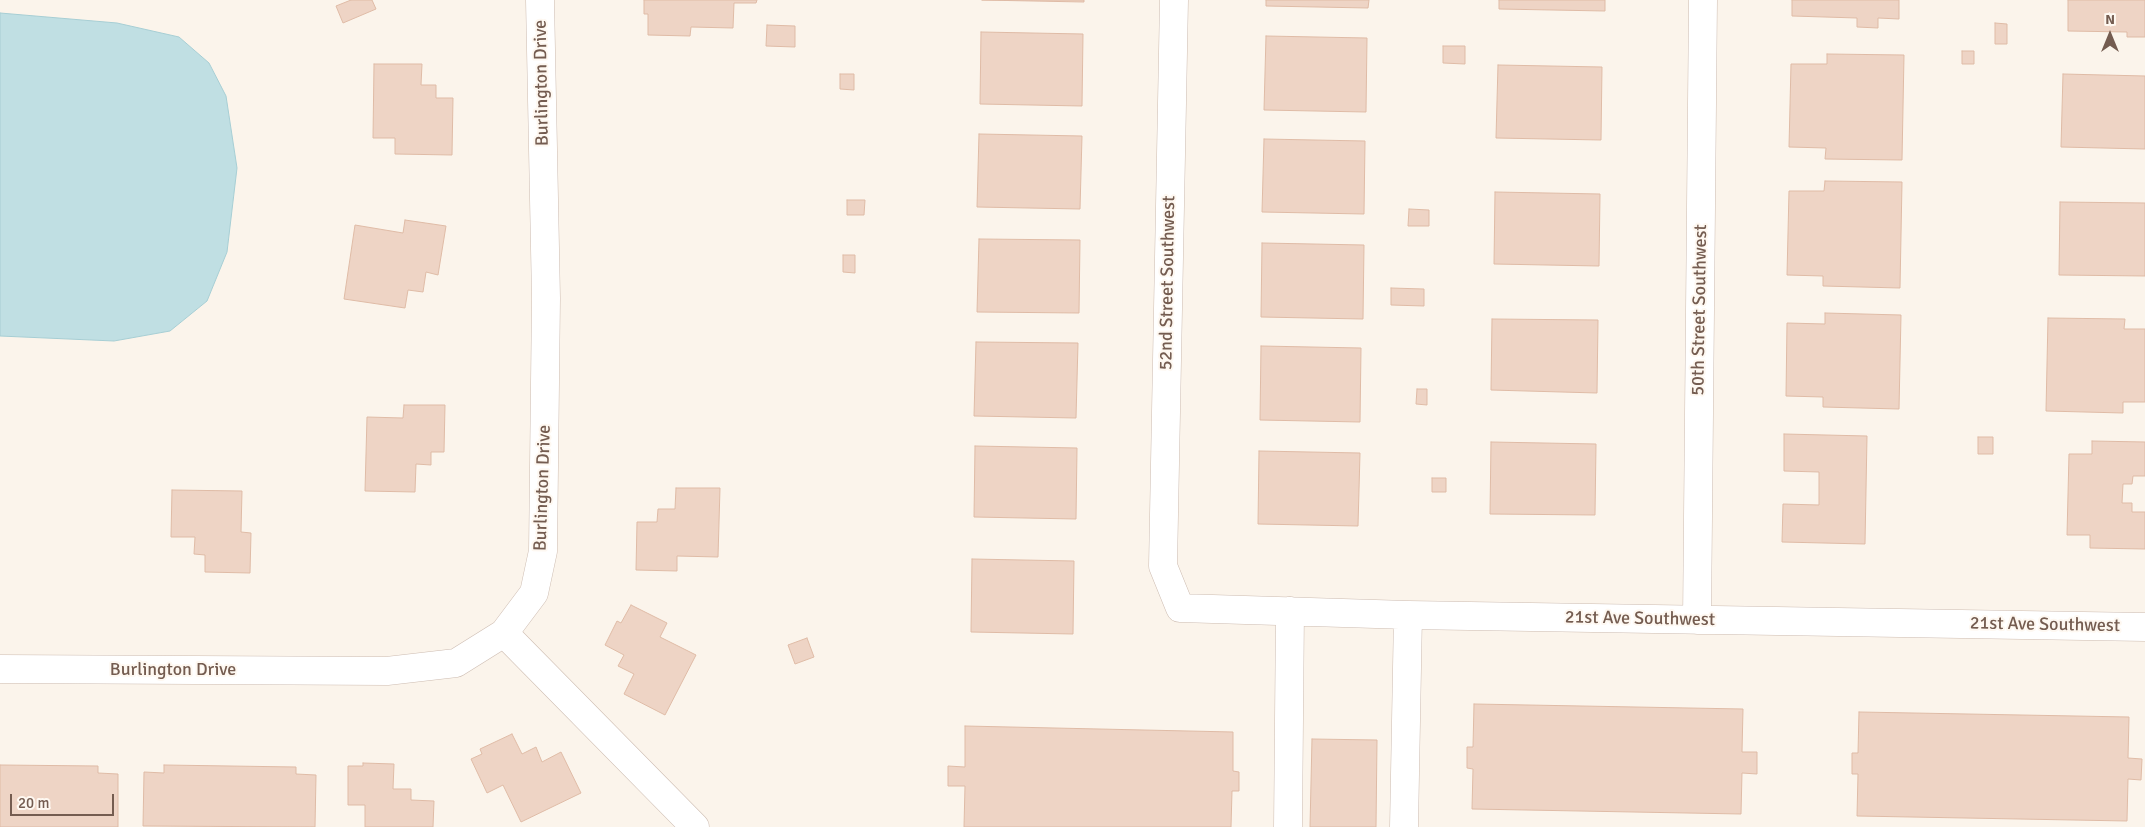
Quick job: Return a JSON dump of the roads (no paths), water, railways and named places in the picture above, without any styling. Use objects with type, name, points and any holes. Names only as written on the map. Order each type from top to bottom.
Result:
[{"type":"street","name":"Burlington Drive","points":[[0,669],[386,671],[456,663],[504,633],[534,592],[543,551],[546,298],[540,0]]},
{"type":"street","name":"52nd Street Southwest","points":[[1163,566],[1174,0]]},
{"type":"street","name":"50th Street Southwest","points":[[1698,620],[1704,0]]},
{"type":"street","name":"21st Ave Southwest","points":[[1163,566],[1180,608],[1698,620],[2145,627]]},
{"type":"street","points":[[1288,827],[1290,611]]},
{"type":"street","points":[[1404,827],[1408,614]]},
{"type":"street","points":[[504,633],[695,827]]},
{"type":"water","points":[[0,13],[117,23],[179,37],[209,63],[226,96],[237,168],[227,252],[207,301],[170,331],[114,341],[0,336]]}]
